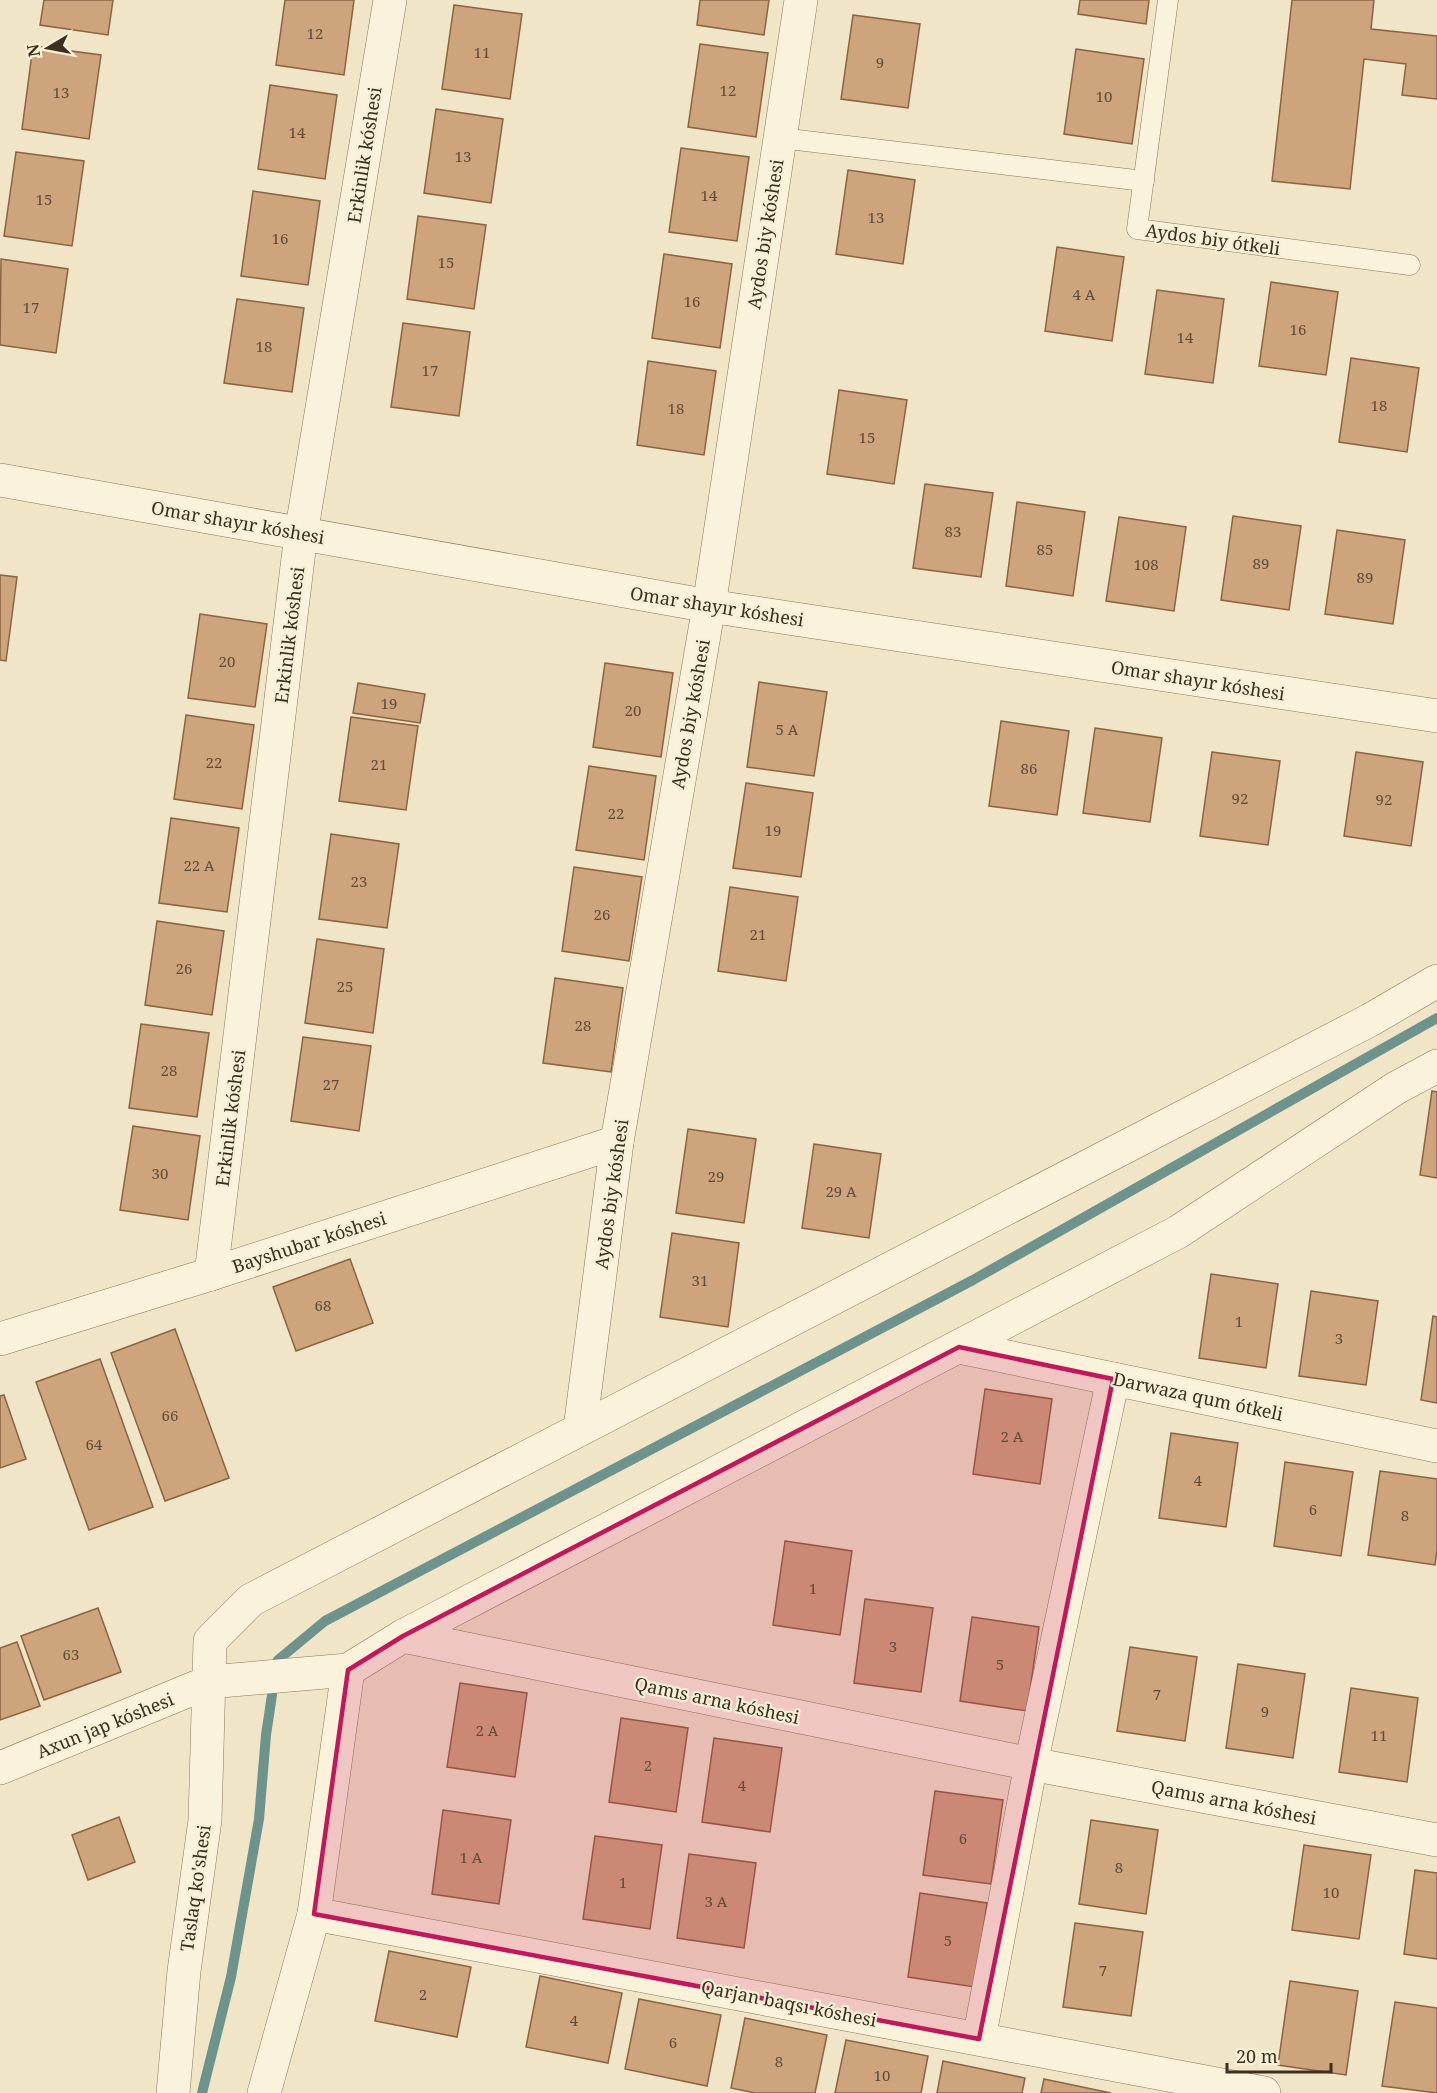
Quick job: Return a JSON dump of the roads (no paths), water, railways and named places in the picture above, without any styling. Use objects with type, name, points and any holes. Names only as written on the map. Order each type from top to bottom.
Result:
[{"type":"street","name":"Erkinlik kóshesi","points":[[211,1274],[301,534],[390,0]]},
{"type":"street","name":"Aydos biy kóshesi","points":[[580,1429],[617,1142],[709,606],[801,0]]},
{"type":"street","name":"Omar shayır kóshesi","points":[[0,480],[709,606],[1437,716]]},
{"type":"street","name":"Taslaq ko'shesi","points":[[173,2093],[184,1971],[205,1820],[210,1641],[251,1600],[1359,1025],[1437,981]]},
{"type":"street","points":[[264,2093],[314,1914],[348,1670],[403,1636],[1178,1232],[1396,1088],[1437,1066]]},
{"type":"street","name":"Bayshubar kóshesi","points":[[0,1339],[211,1274],[617,1142]]},
{"type":"street","name":"Darwaza qum ótkeli","points":[[959,1347],[1437,1446]]},
{"type":"street","points":[[979,2039],[1031,1764],[1113,1379]]},
{"type":"street","name":"Qamıs arna kóshesi","points":[[403,1636],[1031,1764],[1437,1840]]},
{"type":"street","name":"Axun jap kóshesi","points":[[0,1768],[209,1682],[348,1670]]},
{"type":"street","name":"Qarjan baqsı kóshesi","points":[[314,1914],[1264,2093]]},
{"type":"lane","name":"Aydos biy ótkeli","points":[[1168,0],[1137,229],[1410,265]]},
{"type":"lane","points":[[780,138],[1144,181]]},
{"type":"waterway","points":[[276,1664],[325,1621],[973,1280],[1437,1018]]},
{"type":"waterway","points":[[202,2093],[231,1977],[259,1819],[272,1695]]}]
